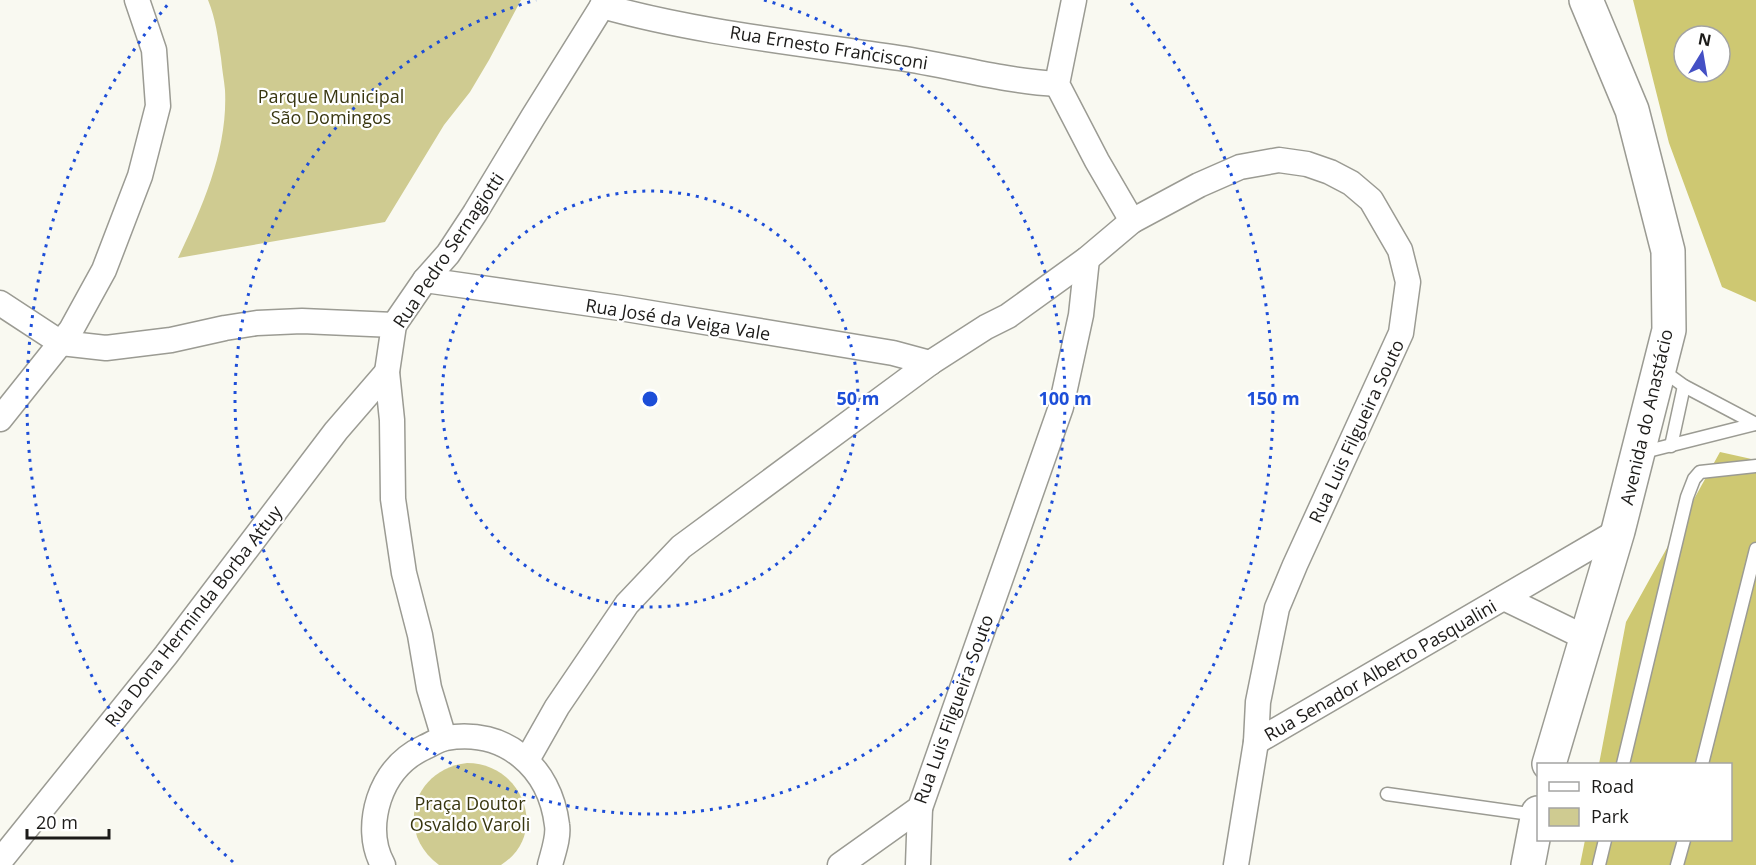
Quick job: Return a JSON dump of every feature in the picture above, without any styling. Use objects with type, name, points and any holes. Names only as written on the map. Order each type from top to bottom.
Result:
[{"type":"main road","name":"Avenida do Anastácio","points":[[1549,763],[1618,531],[1638,453],[1672,377],[1668,251],[1632,110],[1586,0]]},
{"type":"main road","points":[[1528,865],[1537,819]]},
{"type":"street","points":[[0,419],[71,330],[104,270],[140,176],[158,106],[154,50],[137,0]]},
{"type":"street","points":[[1074,0],[1057,84],[1097,161],[1132,220]]},
{"type":"street","name":"Rua Ernesto Francisconi","points":[[604,3],[639,17],[933,63],[1028,82],[1057,84]]},
{"type":"street","name":"Rua Pedro Sernagiotti","points":[[444,738],[429,688],[420,635],[404,573],[393,499],[392,420],[387,372],[394,325],[425,280],[448,254],[475,213],[604,3]]},
{"type":"street","name":"Rua Luis Filgueira Souto","points":[[840,865],[920,808],[1061,407],[1081,315],[1088,259],[1132,220],[1199,185],[1240,167],[1279,160],[1307,164],[1340,177],[1371,200],[1400,250],[1408,282],[1401,333],[1277,608],[1258,702],[1256,742],[1236,865]]},
{"type":"street","points":[[527,760],[557,707],[627,604],[681,547],[930,363],[986,327],[1008,316],[1088,259]]},
{"type":"street","name":"Rua José da Veiga Vale","points":[[425,280],[620,308],[893,353],[930,363]]},
{"type":"street","points":[[0,303],[61,343],[106,348],[171,340],[257,323],[302,321],[394,325]]},
{"type":"street","name":"Rua Dona Herminda Borba Attuy","points":[[0,861],[166,655],[336,431],[387,372]]},
{"type":"street","name":"Rua Senador Alberto Pasqualini","points":[[1256,742],[1618,531]]},
{"type":"street","name":"Rua Senador Alberto Pasqualini","points":[[1504,598],[1586,638]]},
{"type":"street","points":[[376,861],[373,816],[385,781],[411,753],[444,738],[474,736],[502,744],[527,760],[549,790],[558,827],[550,865]]},
{"type":"street","points":[[918,865],[920,808]]},
{"type":"lane","points":[[1671,446],[1672,377],[1755,424]]},
{"type":"lane","points":[[1638,453],[1755,424]]},
{"type":"lane","points":[[1623,763],[1684,509],[1694,479],[1700,472],[1756,466]]},
{"type":"lane","points":[[1702,763],[1756,549]]},
{"type":"lane","points":[[1386,794],[1537,814]]},
{"type":"lane","points":[[1599,865],[1605,841]]},
{"type":"lane","points":[[1677,865],[1684,841]]},
{"type":"green space","name":"Parque Municipal São Domingos","points":[[208,0],[521,0],[470,92],[444,125],[385,222],[178,258],[212,177],[225,112],[221,58],[213,14]]},
{"type":"green space","name":"Praça Doutor Osvaldo Varoli","points":[[467,763],[487,766],[503,775],[515,787],[523,802],[527,819],[524,836],[516,852],[501,865],[439,865],[425,851],[417,836],[414,820],[416,804],[423,789],[434,777],[448,768]]},
{"type":"shaded area","points":[[1633,0],[1756,0],[1756,302],[1722,287],[1669,143]]},
{"type":"shaded area","points":[[1720,452],[1756,460],[1756,865],[1580,865],[1585,841],[1732,841],[1732,763],[1599,763],[1626,622]]}]
